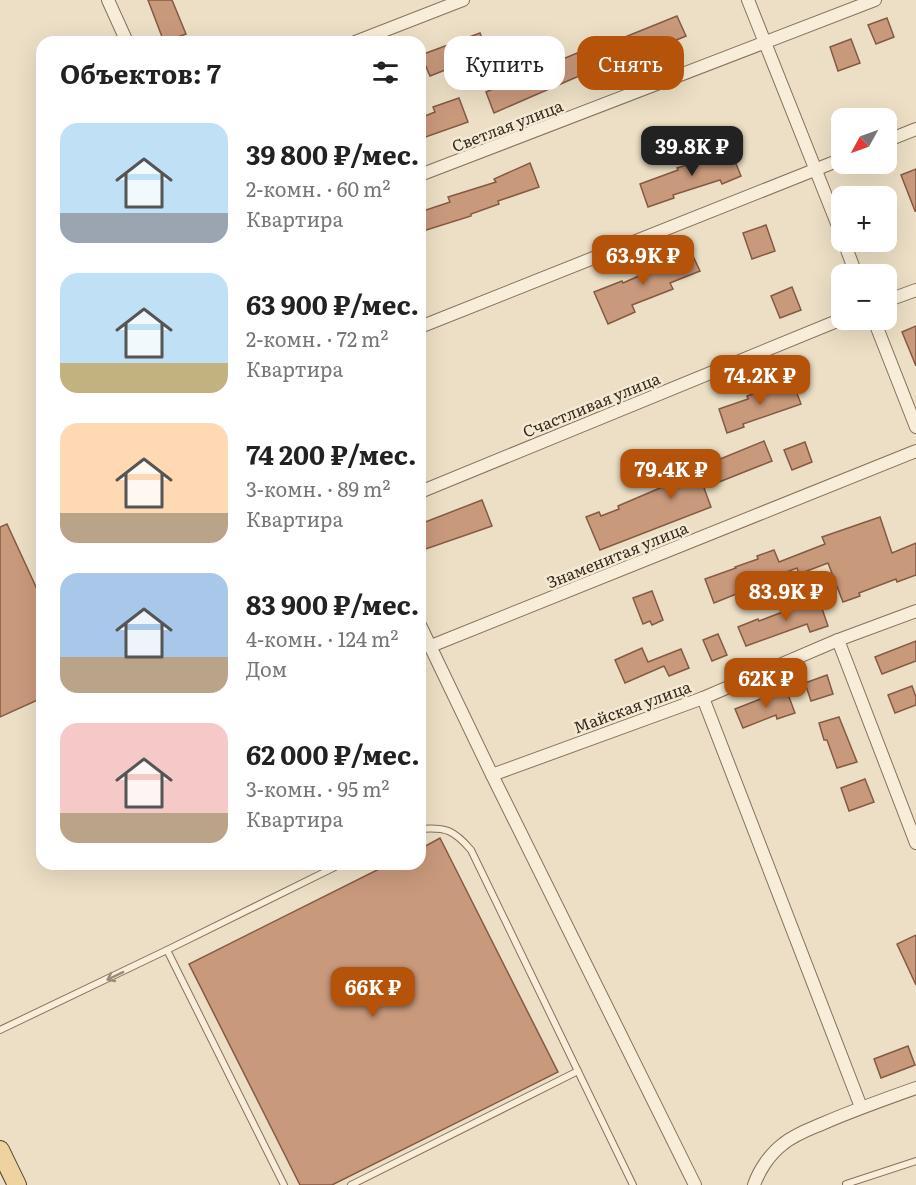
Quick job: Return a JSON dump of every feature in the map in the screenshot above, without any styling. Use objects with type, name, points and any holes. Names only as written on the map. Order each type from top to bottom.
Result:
[{"type":"main road","points":[[0,1150],[16,1185]]},
{"type":"street","points":[[108,0],[124,36]]},
{"type":"street","points":[[370,36],[463,0]]},
{"type":"street","points":[[748,0],[831,209]]},
{"type":"street","name":"Светлая улица","points":[[426,174],[875,0]]},
{"type":"street","points":[[897,137],[916,129]]},
{"type":"street","points":[[426,325],[831,163]]},
{"type":"street","points":[[897,297],[916,290]]},
{"type":"street","name":"Счастливая улица","points":[[426,490],[831,324]]},
{"type":"street","points":[[878,330],[916,427]]},
{"type":"street","name":"Знаменитая улица","points":[[431,646],[916,452]]},
{"type":"street","name":"Майская улица","points":[[492,775],[703,698],[838,640],[916,611]]},
{"type":"street","points":[[426,636],[695,1185]]},
{"type":"street","points":[[838,640],[916,843]]},
{"type":"street","points":[[703,698],[861,1107]]},
{"type":"street","points":[[754,1185],[757,1176],[770,1157],[782,1144],[802,1132],[861,1107],[916,1088]]},
{"type":"lane","points":[[426,829],[441,828],[458,835],[471,850],[633,1185]]},
{"type":"lane","points":[[0,1030],[328,870]]},
{"type":"lane","points":[[168,950],[284,1185]]},
{"type":"lane","points":[[351,1185],[578,1071]]},
{"type":"lane","points":[[846,1184],[916,1161]]},
{"type":"building","points":[[148,0],[172,0],[186,34],[162,36]]},
{"type":"building","points":[[677,16],[686,36],[684,37],[628,36]]},
{"type":"building","points":[[887,18],[894,37],[876,44],[868,25]]},
{"type":"building","points":[[851,39],[860,63],[838,71],[830,47]]},
{"type":"building","points":[[444,46],[444,70],[430,76],[426,67],[426,53]]},
{"type":"building","points":[[577,53],[577,77],[565,82],[565,58]]},
{"type":"building","points":[[491,90],[547,90],[494,113],[486,92]]},
{"type":"building","points":[[459,98],[468,122],[426,137],[426,116],[435,112],[433,107]]},
{"type":"building","points":[[729,146],[741,176],[722,184],[720,180],[673,195],[674,198],[648,207],[640,184],[678,170],[677,168],[711,157],[710,153]]},
{"type":"building","points":[[530,163],[539,187],[498,201],[499,204],[471,214],[471,216],[426,230],[426,210],[450,202],[448,197],[496,182],[494,179]]},
{"type":"building","points":[[916,169],[916,211],[915,211],[901,175]]},
{"type":"building","points":[[766,225],[775,251],[752,259],[743,233]]},
{"type":"building","points":[[692,254],[700,271],[670,283],[673,289],[632,305],[635,312],[608,324],[594,292],[641,275],[636,264],[658,255],[663,267]]},
{"type":"building","points":[[792,287],[801,310],[780,318],[771,296]]},
{"type":"building","points":[[916,326],[916,366],[902,332]]},
{"type":"building","points":[[792,380],[801,404],[743,424],[744,427],[727,433],[719,409]]},
{"type":"building","points":[[764,441],[772,461],[704,488],[711,507],[600,550],[586,517],[599,512],[601,516],[660,488],[691,478],[692,482],[717,472],[713,462]]},
{"type":"building","points":[[805,442],[812,462],[792,470],[784,450]]},
{"type":"building","points":[[482,500],[492,526],[426,549],[426,522]]},
{"type":"building","points":[[880,517],[892,553],[916,543],[916,575],[897,582],[896,579],[859,593],[860,596],[843,602],[828,563],[799,574],[797,568],[714,603],[705,579],[758,559],[757,556],[774,550],[779,562],[825,544],[822,537]]},
{"type":"building","points":[[7,524],[36,587],[36,701],[0,717],[0,527]]},
{"type":"building","points":[[652,591],[663,620],[652,625],[650,621],[643,624],[633,598]]},
{"type":"building","points":[[817,594],[828,626],[810,632],[807,624],[746,646],[738,627],[801,605],[799,600]]},
{"type":"building","points":[[718,634],[727,655],[712,661],[703,640]]},
{"type":"building","points":[[916,641],[916,661],[882,674],[875,657]]},
{"type":"building","points":[[642,648],[648,662],[681,649],[689,668],[669,676],[664,666],[625,683],[615,660]]},
{"type":"building","points":[[827,675],[833,694],[811,701],[805,683]]},
{"type":"building","points":[[912,686],[916,705],[895,713],[888,695]]},
{"type":"building","points":[[786,689],[795,713],[777,719],[776,715],[743,728],[735,709]]},
{"type":"building","points":[[839,717],[857,762],[837,768],[819,723]]},
{"type":"building","points":[[865,779],[874,802],[849,811],[841,788]]},
{"type":"building","points":[[440,838],[558,1072],[332,1185],[300,1185],[189,964],[377,870],[426,870],[426,846]]},
{"type":"building","points":[[916,935],[916,985],[897,944]]},
{"type":"building","points":[[908,1046],[915,1065],[881,1078],[874,1059]]}]
